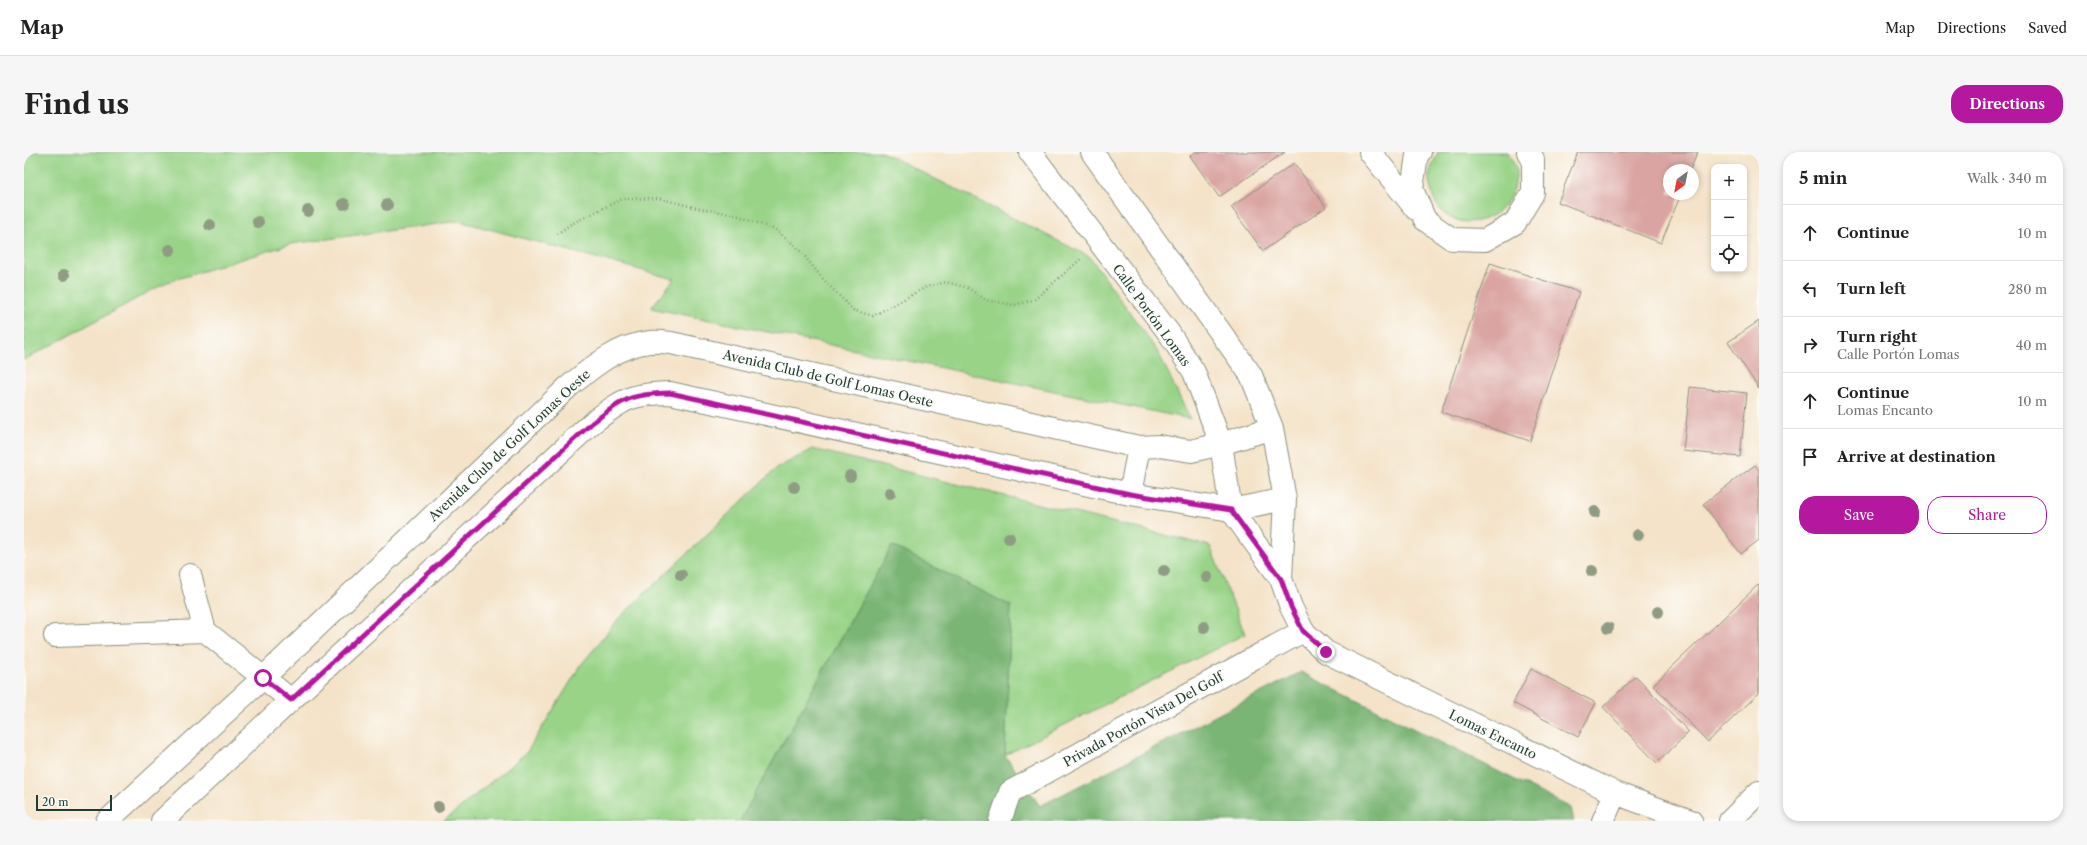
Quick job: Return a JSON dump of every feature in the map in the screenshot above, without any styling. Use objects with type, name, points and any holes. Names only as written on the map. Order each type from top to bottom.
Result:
[{"type":"street","name":"Calle Portón Lomas","points":[[1030,152],[1169,333],[1194,372],[1221,444],[1231,510],[1281,579],[1291,607],[1303,631]]},
{"type":"street","name":"Calle Portón Lomas","points":[[1092,152],[1252,375],[1272,428],[1285,499],[1281,579]]},
{"type":"street","points":[[1370,152],[1425,220],[1452,239],[1485,240],[1515,223],[1532,193],[1533,159],[1528,152]]},
{"type":"street","points":[[1420,152],[1417,155],[1412,189],[1425,220]]},
{"type":"street","name":"Avenida Club de Golf Lomas Oeste","points":[[107,821],[263,678],[567,388],[608,357],[634,345],[650,342],[671,343],[1139,447],[1159,446],[1191,451],[1221,444],[1272,428]]},
{"type":"street","points":[[162,821],[592,423],[624,400],[643,394],[670,393],[1130,494],[1231,510],[1285,499]]},
{"type":"street","points":[[1130,494],[1139,447]]},
{"type":"street","points":[[190,575],[205,631],[291,700]]},
{"type":"street","points":[[56,636],[205,631]]},
{"type":"street","name":"Lomas Encanto","points":[[1303,631],[1326,652],[1614,793],[1691,821]]},
{"type":"street","name":"Privada Portón Vista Del Golf","points":[[1000,821],[1010,792],[1303,631]]},
{"type":"street","points":[[1730,821],[1759,792]]},
{"type":"street","points":[[1603,821],[1614,793]]},
{"type":"path","points":[[557,234],[571,224],[622,199],[658,198],[736,215],[776,230],[797,247],[823,279],[853,310],[873,316],[926,286],[946,282],[968,288],[986,300],[1014,305],[1034,300],[1098,242]]},
{"type":"green space","points":[[24,152],[882,152],[1090,257],[1158,352],[1190,419],[651,308],[674,279],[459,221],[291,244],[167,282],[24,360]]},
{"type":"green space","points":[[1438,152],[1508,152],[1516,169],[1514,189],[1506,204],[1494,215],[1479,221],[1463,222],[1449,217],[1438,206],[1429,182],[1430,172]]},
{"type":"green space","points":[[813,449],[1210,546],[1245,634],[1005,755],[1011,606],[892,546],[740,821],[444,821],[527,752],[581,665],[619,618],[777,468]]},
{"type":"green space","points":[[892,546],[1011,606],[1005,755],[1040,806],[1301,672],[1571,808],[1574,821],[740,821]]},
{"type":"building","points":[[1195,152],[1285,152],[1219,197],[1190,156]]},
{"type":"building","points":[[1578,152],[1698,152],[1693,164],[1663,164],[1663,200],[1679,200],[1661,243],[1558,202]]},
{"type":"building","points":[[1294,163],[1326,207],[1263,251],[1231,207]]},
{"type":"building","points":[[1490,263],[1579,292],[1530,441],[1441,412]]},
{"type":"building","points":[[1759,321],[1759,389],[1728,342]]},
{"type":"building","points":[[1690,387],[1747,393],[1740,457],[1683,451]]},
{"type":"building","points":[[1755,465],[1759,470],[1759,540],[1741,554],[1703,504]]},
{"type":"building","points":[[1759,584],[1759,693],[1708,742],[1653,685]]},
{"type":"building","points":[[1531,669],[1596,703],[1578,737],[1513,703]]},
{"type":"building","points":[[1636,676],[1689,732],[1657,763],[1603,707]]},
{"type":"route","points":[[263,678],[291,700],[592,423],[624,400],[643,394],[670,393],[1130,494],[1231,510],[1281,579],[1291,607],[1303,631],[1326,652]]}]
